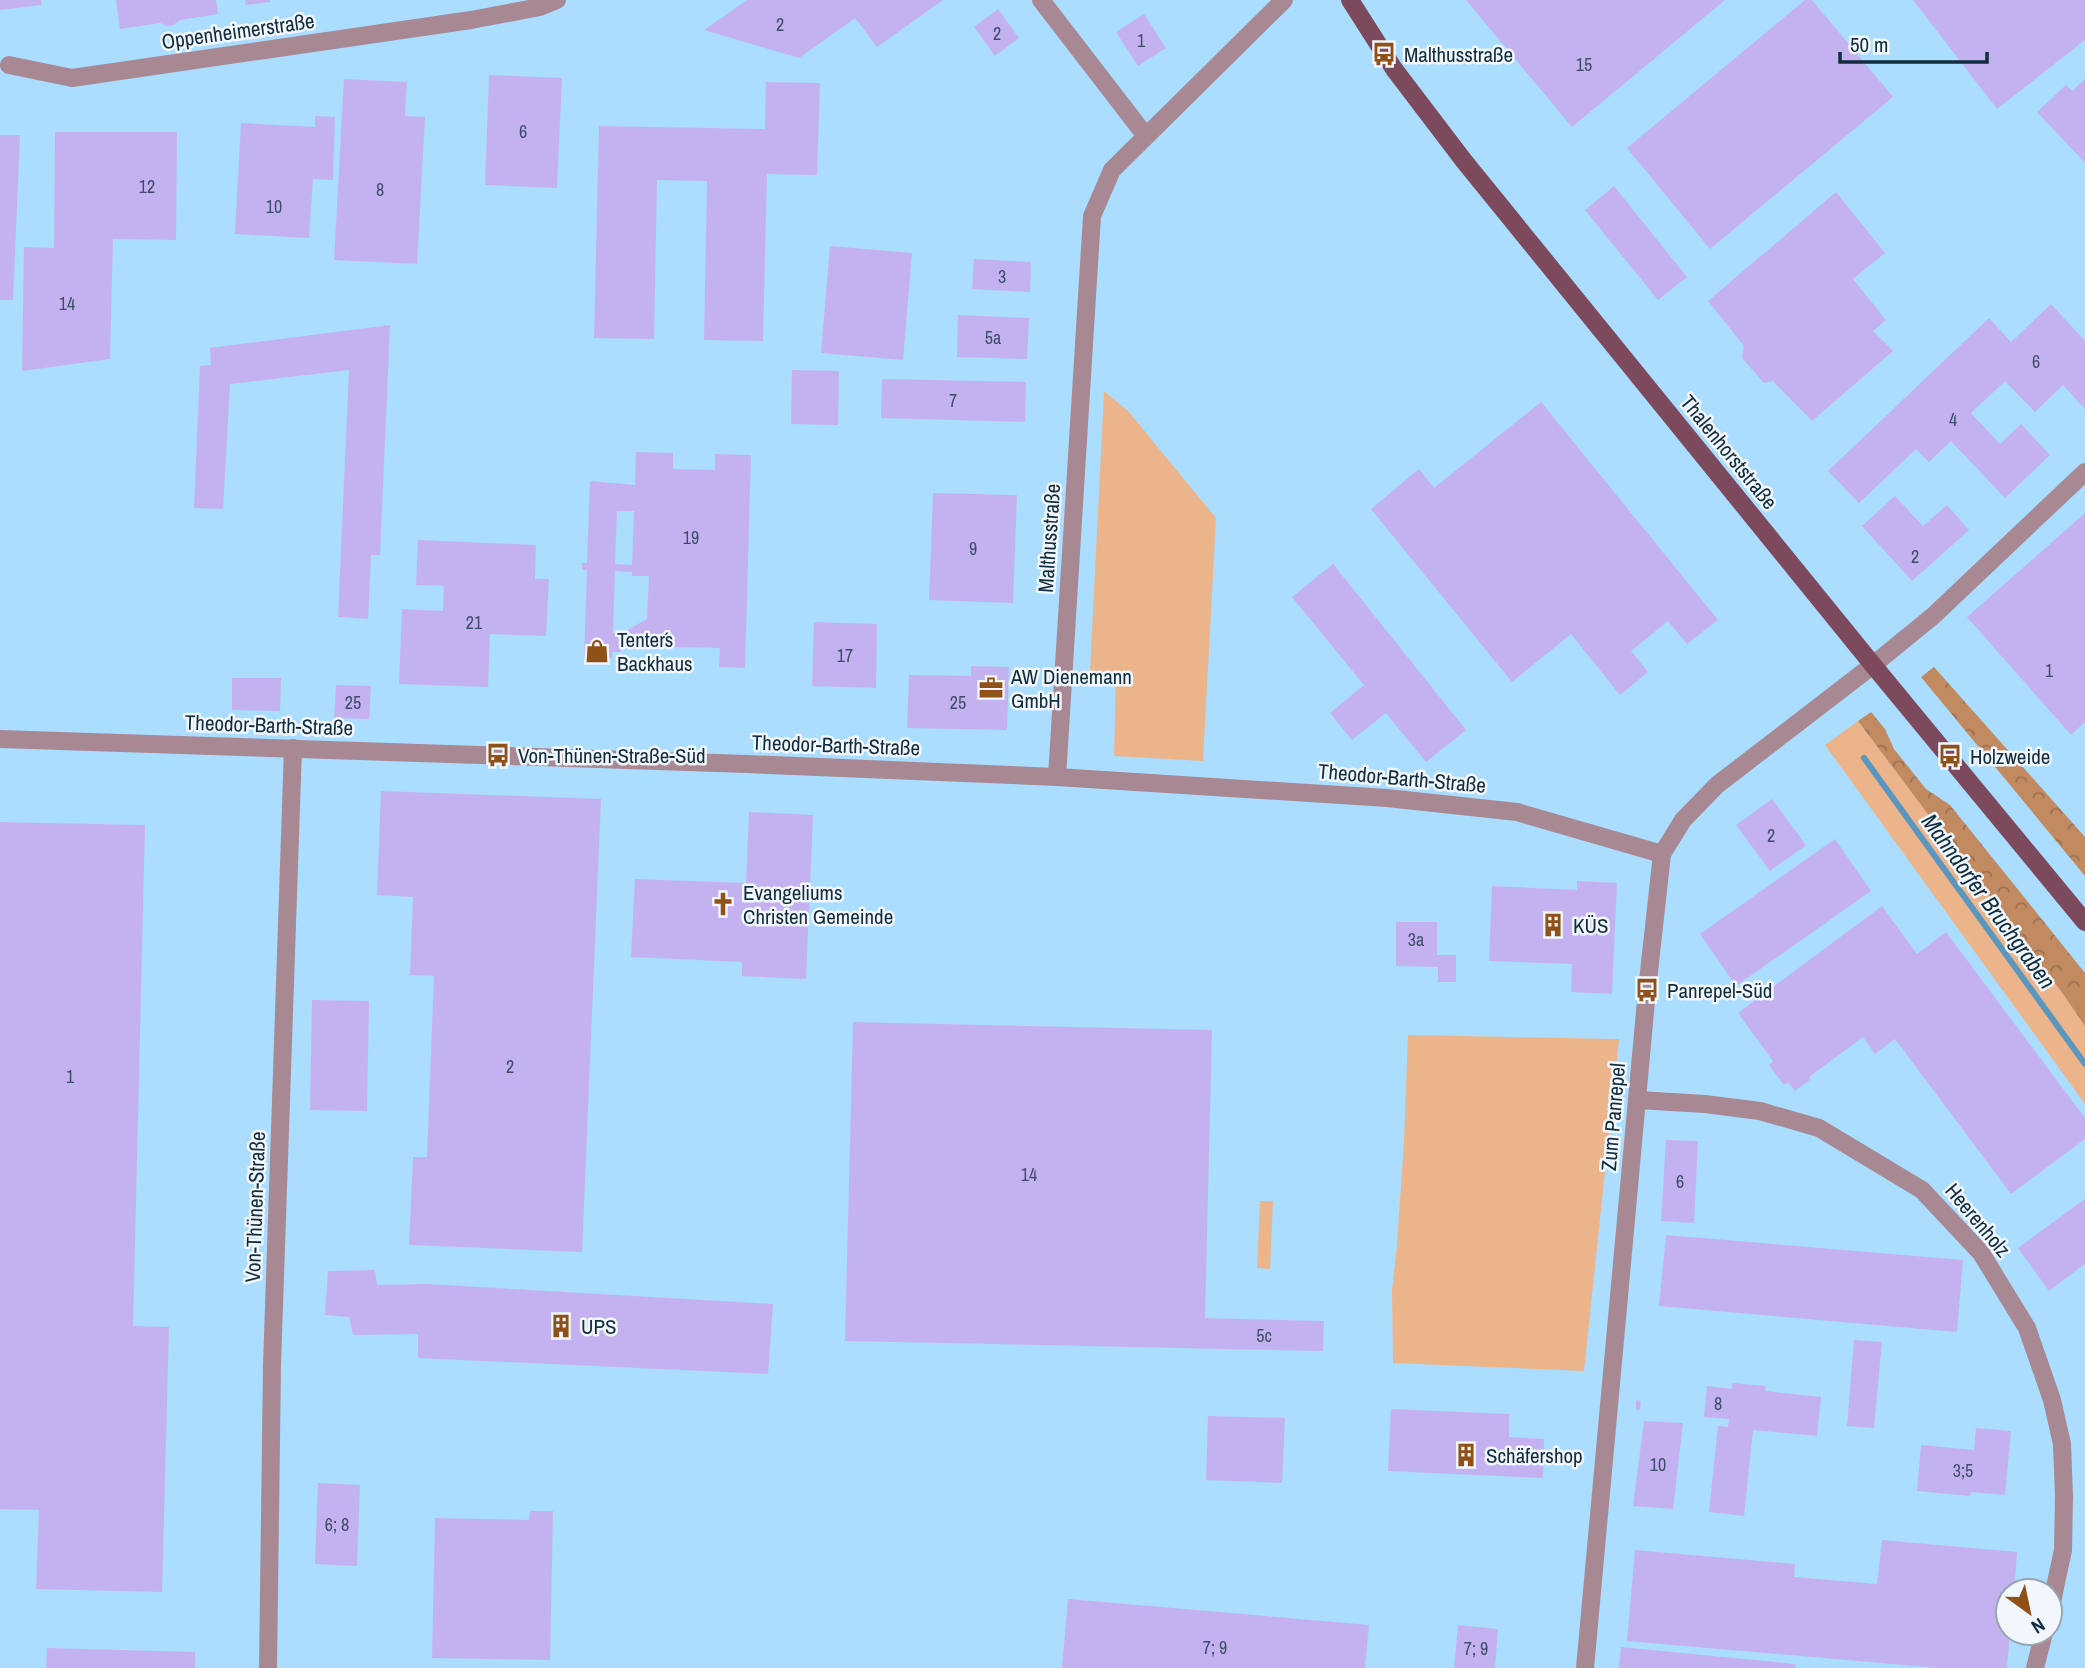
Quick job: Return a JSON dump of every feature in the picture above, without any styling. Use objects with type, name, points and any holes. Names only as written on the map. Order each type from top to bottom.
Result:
[{"type":"main road","name":"Thalenhorststraße","points":[[1350,0],[1394,69],[1464,161],[2085,922]]},
{"type":"street","name":"Oppenheimerstraße","points":[[9,65],[72,78],[471,20],[540,7],[557,0]]},
{"type":"street","points":[[1041,0],[1145,135]]},
{"type":"street","name":"Malthusstraße","points":[[1058,777],[1092,216],[1112,170],[1284,0]]},
{"type":"street","points":[[1873,665],[1933,616],[2085,472]]},
{"type":"street","name":"Zum Panrepel","points":[[1585,1668],[1647,990],[1662,854],[1683,820],[1717,785],[1873,665]]},
{"type":"street","name":"Theodor-Barth-Straße","points":[[0,739],[1058,777],[1387,798],[1517,812],[1662,854]]},
{"type":"street","name":"Von-Thünen-Straße","points":[[268,1668],[272,1365],[293,748]]},
{"type":"street","name":"Heerenholz","points":[[1638,1100],[1760,1111],[1819,1128],[1922,1190],[1981,1253],[2027,1328],[2052,1400],[2062,1444],[2064,1496],[2063,1550],[2057,1577]]},
{"type":"street","points":[[2035,1668],[2040,1647]]},
{"type":"shaded area","points":[[1104,391],[1128,411],[1216,518],[1203,761],[1114,756],[1116,672],[1090,671]]},
{"type":"shaded area","points":[[1858,721],[2085,1026],[2085,1104],[1825,745]]},
{"type":"shaded area","points":[[1408,1035],[1619,1039],[1584,1371],[1393,1363],[1392,1290],[1404,1141]]},
{"type":"shaded area","points":[[1260,1201],[1273,1201],[1270,1269],[1257,1268]]},
{"type":"green space","points":[[1934,667],[2085,837],[2085,876],[1921,677]]},
{"type":"green space","points":[[1871,712],[1885,729],[1894,749],[1926,789],[1950,805],[2085,973],[2085,1026],[1858,721]]},
{"type":"building","points":[[0,0],[41,0],[42,5],[0,10]]},
{"type":"building","points":[[116,0],[216,0],[218,14],[180,20],[167,26],[160,23],[120,29]]},
{"type":"building","points":[[245,0],[270,0],[270,2],[246,5]]},
{"type":"building","points":[[747,0],[943,0],[877,47],[855,18],[799,58],[704,30]]},
{"type":"building","points":[[1466,0],[1725,0],[1572,127]]},
{"type":"building","points":[[1805,0],[1812,0],[1893,97],[1710,249],[1627,148]]},
{"type":"building","points":[[1913,0],[2085,0],[2085,40],[1997,109]]},
{"type":"building","points":[[998,9],[1019,38],[995,56],[974,27]]},
{"type":"building","points":[[1144,14],[1166,48],[1138,66],[1116,32]]},
{"type":"building","points":[[489,75],[562,78],[557,188],[485,185]]},
{"type":"building","points":[[344,79],[407,82],[405,116],[425,117],[417,264],[334,260]]},
{"type":"building","points":[[2085,79],[2085,163],[2037,112],[2066,85],[2072,91]]},
{"type":"building","points":[[766,82],[820,83],[817,175],[767,174],[763,341],[704,340],[707,181],[657,180],[654,339],[594,338],[599,126],[765,129]]},
{"type":"building","points":[[315,116],[335,117],[333,180],[313,179],[309,238],[235,234],[241,123],[315,127]]},
{"type":"building","points":[[55,132],[177,132],[176,240],[113,239],[110,359],[22,371],[24,247],[54,248]]},
{"type":"building","points":[[0,135],[20,135],[13,300],[0,300]]},
{"type":"building","points":[[1614,186],[1687,277],[1658,300],[1585,210]]},
{"type":"building","points":[[1836,192],[1885,253],[1853,279],[1886,320],[1873,331],[1893,351],[1812,421],[1773,381],[1764,383],[1742,358],[1744,346],[1708,301]]},
{"type":"building","points":[[830,246],[912,253],[903,360],[821,353]]},
{"type":"building","points":[[974,259],[1031,262],[1030,292],[972,289]]},
{"type":"building","points":[[2051,304],[2085,341],[2085,409],[2063,385],[2035,412],[2005,381],[1971,413],[2000,444],[2021,424],[2050,455],[2005,498],[1951,441],[1929,462],[1916,449],[1859,503],[1828,471],[1989,318],[2011,342]]},
{"type":"building","points":[[958,315],[1029,318],[1027,359],[957,357]]},
{"type":"building","points":[[390,325],[380,555],[371,555],[368,619],[338,617],[349,370],[230,384],[223,509],[194,508],[200,366],[211,365],[210,348]]},
{"type":"building","points":[[792,370],[839,371],[838,425],[791,424]]},
{"type":"building","points":[[882,379],[1026,382],[1025,422],[881,418]]},
{"type":"building","points":[[1541,402],[1718,620],[1687,644],[1668,621],[1631,651],[1648,672],[1620,695],[1571,634],[1512,682],[1371,509],[1419,469],[1434,488]]},
{"type":"building","points":[[636,452],[673,453],[673,469],[715,470],[715,454],[751,455],[745,668],[719,667],[720,648],[629,646],[630,636],[621,644],[621,652],[612,652],[612,658],[584,658],[587,570],[582,570],[582,563],[587,563],[590,481],[635,485]],"holes":[[[617,511],[634,511],[632,565],[615,564]],[[615,571],[632,572],[632,576],[649,576],[647,619],[622,633],[613,633]]]},
{"type":"building","points":[[933,493],[1017,495],[1013,603],[929,600]]},
{"type":"building","points":[[1895,496],[1923,526],[1947,505],[1969,530],[1912,581],[1862,526]]},
{"type":"building","points":[[2085,513],[2085,722],[2071,735],[1967,617]]},
{"type":"building","points":[[418,540],[536,545],[535,579],[549,579],[546,636],[490,634],[488,687],[399,684],[402,609],[443,611],[444,586],[416,585]]},
{"type":"building","points":[[1333,564],[1466,730],[1426,762],[1386,713],[1352,740],[1330,713],[1364,685],[1292,597]]},
{"type":"building","points":[[814,622],[877,624],[876,688],[812,686]]},
{"type":"building","points":[[971,666],[1009,667],[1007,730],[907,728],[909,675],[971,676]]},
{"type":"building","points":[[232,678],[281,678],[280,711],[232,710]]},
{"type":"building","points":[[336,685],[371,686],[369,719],[334,718]]},
{"type":"building","points":[[381,791],[601,799],[582,1252],[409,1245],[413,1157],[427,1157],[434,976],[410,975],[413,897],[377,895]]},
{"type":"building","points":[[1772,799],[1806,845],[1770,871],[1736,825]]},
{"type":"building","points":[[749,812],[813,815],[806,979],[742,976],[742,962],[631,957],[635,879],[746,883]]},
{"type":"building","points":[[0,822],[145,825],[133,1326],[169,1327],[162,1592],[36,1589],[39,1510],[0,1509]]},
{"type":"building","points":[[1835,839],[1871,891],[1736,986],[1700,934]]},
{"type":"building","name":"KÜS","points":[[1577,881],[1617,883],[1612,994],[1571,992],[1572,964],[1489,961],[1492,886],[1577,890]]},
{"type":"building","points":[[1882,906],[1917,954],[1946,932],[2085,1118],[2085,1139],[2011,1194],[1895,1039],[1875,1054],[1863,1037],[1809,1077],[1811,1079],[1795,1091],[1788,1082],[1784,1085],[1769,1065],[1773,1061],[1738,1013]]},
{"type":"building","points":[[1396,922],[1437,922],[1437,955],[1456,955],[1456,982],[1438,982],[1438,967],[1396,966]]},
{"type":"building","points":[[312,1000],[369,1001],[367,1111],[310,1110]]},
{"type":"building","points":[[853,1022],[1212,1030],[1205,1318],[1324,1321],[1323,1351],[845,1341]]},
{"type":"building","points":[[1666,1140],[1698,1141],[1694,1223],[1661,1221]]},
{"type":"building","points":[[2085,1199],[2085,1264],[2049,1291],[2018,1248]]},
{"type":"building","points":[[1666,1235],[1963,1260],[1957,1332],[1659,1306]]},
{"type":"building","name":"UPS","points":[[375,1270],[377,1285],[426,1284],[773,1304],[768,1374],[418,1358],[418,1334],[353,1335],[349,1317],[325,1315],[328,1271]]},
{"type":"building","points":[[1854,1340],[1882,1342],[1874,1428],[1847,1426]]},
{"type":"building","points":[[1732,1383],[1766,1386],[1765,1391],[1821,1397],[1817,1436],[1753,1430],[1744,1516],[1709,1512],[1718,1426],[1728,1427],[1729,1419],[1704,1417],[1707,1386],[1732,1389]]},
{"type":"building","points":[[1636,1400],[1641,1401],[1640,1410],[1636,1410]]},
{"type":"building","name":"Schäfershop","points":[[1391,1409],[1509,1414],[1509,1437],[1544,1439],[1543,1478],[1388,1471]]},
{"type":"building","points":[[1208,1416],[1285,1418],[1282,1483],[1206,1480]]},
{"type":"building","points":[[1644,1421],[1683,1423],[1673,1509],[1633,1506]]},
{"type":"building","points":[[1976,1428],[2011,1431],[2005,1495],[1971,1492],[1970,1496],[1917,1491],[1921,1445],[1974,1450]]},
{"type":"building","points":[[318,1483],[360,1485],[357,1566],[315,1564]]},
{"type":"building","points":[[530,1511],[553,1511],[550,1660],[432,1658],[435,1518],[529,1520]]},
{"type":"building","points":[[1882,1540],[2017,1552],[2015,1577],[1994,1577],[1994,1647],[2009,1647],[2007,1668],[1938,1668],[1627,1641],[1635,1550],[1795,1564],[1794,1577],[1877,1584]]},
{"type":"building","points":[[1068,1599],[1369,1625],[1365,1668],[1062,1668]]},
{"type":"building","points":[[1458,1625],[1498,1629],[1495,1668],[1454,1668]]},
{"type":"building","points":[[1621,1647],[1796,1664],[1795,1668],[1619,1668]]},
{"type":"building","points":[[47,1648],[195,1652],[195,1668],[46,1668]]},
{"type":"waterway","name":"Mahndorfer Bruchgraben","points":[[1864,758],[2085,1064]]},
{"type":"place","name":"Malthusstraße","points":[[1384,54]]},
{"type":"place","name":"Tenter´s Backhaus","points":[[597,651]]},
{"type":"place","name":"AW Dienemann GmbH","points":[[991,688]]},
{"type":"place","name":"Von-Thünen-Straße-Süd","points":[[498,755]]},
{"type":"place","name":"Holzweide","points":[[1950,756]]},
{"type":"place","name":"Evangeliums Christen Gemeinde","points":[[723,904]]},
{"type":"place","name":"KÜS","points":[[1553,925]]},
{"type":"place","name":"Panrepel-Süd","points":[[1647,990]]},
{"type":"place","name":"UPS","points":[[561,1326]]},
{"type":"place","name":"Schäfershop","points":[[1466,1455]]}]
